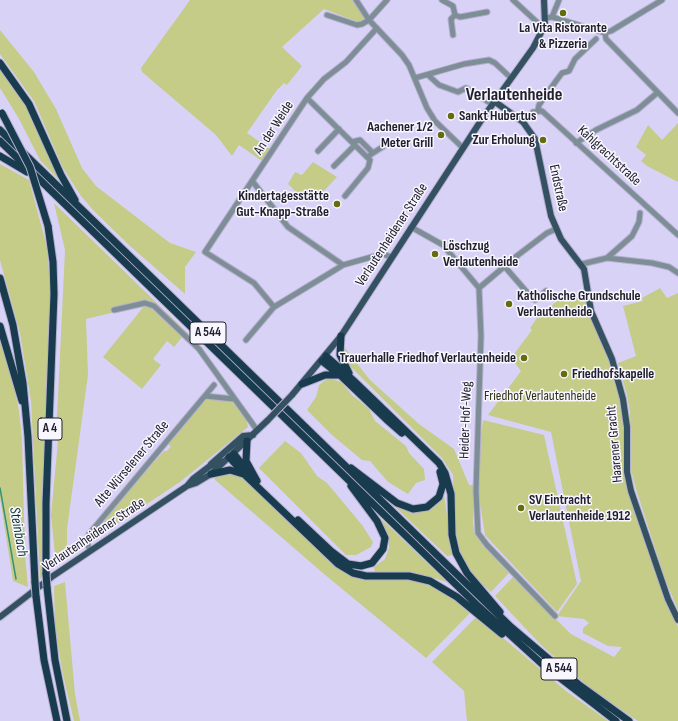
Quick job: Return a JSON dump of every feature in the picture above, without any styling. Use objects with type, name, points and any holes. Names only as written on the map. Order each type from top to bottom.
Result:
[{"type":"highway","points":[[0,63],[29,104],[60,172],[81,209]]},
{"type":"highway","name":"A 4","points":[[1,112],[30,167],[48,226],[53,262],[54,294],[46,503],[46,574],[55,660],[67,721]]},
{"type":"highway","name":"A 544","points":[[0,130],[511,627],[578,684],[629,721]]},
{"type":"highway","name":"A 544","points":[[0,141],[519,644],[564,682],[616,721]]},
{"type":"highway","points":[[0,156],[41,181]]},
{"type":"highway","name":"A 4","points":[[0,278],[19,354],[27,419],[36,596],[44,660],[57,721]]},
{"type":"highway","points":[[0,326],[27,419]]},
{"type":"highway","points":[[341,336],[340,355],[353,380]]},
{"type":"highway","points":[[324,359],[386,419],[429,457],[440,472],[443,484],[441,492],[435,502],[424,508],[413,509],[405,507],[336,458]]},
{"type":"highway","points":[[324,359],[353,380],[439,463],[445,473],[451,494],[452,535],[456,553],[468,573],[511,627]]},
{"type":"highway","points":[[302,384],[325,375],[341,376]]},
{"type":"highway","points":[[247,441],[246,461],[257,481]]},
{"type":"highway","points":[[229,457],[257,481],[340,559],[356,566],[367,565],[375,561],[381,554],[385,538],[377,521],[345,477]]},
{"type":"highway","points":[[229,457],[246,476],[332,560],[344,568],[366,576],[409,576],[430,581],[457,597],[500,633],[519,644]]},
{"type":"highway","points":[[211,474],[230,470],[246,476]]},
{"type":"main road","name":"Verlautenheidener Straße","points":[[0,617],[53,576],[187,486],[196,483],[211,474],[247,441],[302,384],[324,359],[341,336],[493,102],[510,77],[533,48],[544,24],[549,17],[544,0]]},
{"type":"main road","name":"Endstraße","points":[[493,102],[523,122],[534,139],[548,205],[556,229],[561,239],[582,264]]},
{"type":"main road","name":"Haarener Gracht","points":[[582,264],[592,311],[612,359],[623,399],[627,427],[627,472],[631,490],[666,593],[678,620]]},
{"type":"main road","points":[[210,466],[215,459],[243,436],[255,432]]},
{"type":"main road","name":"Verlautenheidener Straße","points":[[187,486],[193,479],[210,466],[229,457]]},
{"type":"street","points":[[356,0],[369,20],[402,55],[415,78],[427,108],[435,121],[463,148]]},
{"type":"street","points":[[328,15],[357,25],[369,20],[387,0]]},
{"type":"street","points":[[442,0],[452,6],[455,15]]},
{"type":"street","points":[[512,0],[538,23],[544,24]]},
{"type":"street","points":[[559,0],[549,17],[605,33],[611,31],[662,0]]},
{"type":"street","points":[[455,15],[460,17],[487,12]]},
{"type":"street","points":[[453,35],[451,20],[455,15]]},
{"type":"street","name":"An der Weide","points":[[274,307],[254,283],[205,252],[253,182],[307,98],[324,79],[346,62],[377,28]]},
{"type":"street","points":[[605,33],[606,39],[657,93],[678,112]]},
{"type":"street","points":[[523,122],[533,112],[538,110],[538,105],[562,73],[572,68],[575,59],[596,39]]},
{"type":"street","points":[[415,78],[464,64],[489,60],[495,63],[510,77]]},
{"type":"street","points":[[428,75],[439,85],[458,92],[466,88],[493,102]]},
{"type":"street","points":[[576,143],[596,130],[637,110],[657,93]]},
{"type":"street","points":[[307,98],[370,160],[368,168],[345,196]]},
{"type":"street","name":"Kahlgrachtstraße","points":[[538,110],[544,113],[678,235]]},
{"type":"street","points":[[318,151],[339,130]]},
{"type":"street","points":[[334,166],[354,144],[360,140],[373,153]]},
{"type":"street","points":[[367,157],[384,146]]},
{"type":"street","points":[[253,182],[288,227],[343,265]]},
{"type":"street","points":[[607,258],[632,236],[639,222],[640,213]]},
{"type":"street","points":[[411,227],[443,245],[479,288],[547,233],[556,229]]},
{"type":"street","points":[[246,340],[274,307],[343,265],[382,254],[392,257]]},
{"type":"street","points":[[582,264],[607,258],[652,263],[670,267],[678,273]]},
{"type":"street","points":[[505,267],[535,300],[546,291]]},
{"type":"street","name":"Heider-Hof-Weg","points":[[479,288],[481,298],[481,343],[476,491],[478,533],[486,545],[555,616]]},
{"type":"street","points":[[114,310],[145,303],[154,306],[199,349],[255,432]]},
{"type":"street","name":"Alte Würselener Straße","points":[[90,551],[86,542],[89,534],[214,385]]},
{"type":"street","points":[[205,396],[234,399]]},
{"type":"green space","points":[[190,0],[352,0],[365,19],[361,23],[324,9],[282,47],[302,66],[287,85],[284,83],[277,90],[247,133],[270,149],[262,161],[239,145],[232,156],[216,135],[142,72],[141,68]]},
{"type":"green space","points":[[0,30],[34,72],[56,109],[82,168],[96,186],[170,243],[196,252],[185,267],[185,294],[129,245],[94,211],[81,196],[63,168],[34,101],[0,54]]},
{"type":"green space","points":[[0,67],[24,101],[62,183],[40,160],[18,117],[0,88]]},
{"type":"green space","points":[[678,123],[678,182],[647,166],[641,161],[646,155],[636,147],[648,125],[662,140]]},
{"type":"green space","points":[[313,162],[337,177],[322,193],[317,191],[307,203],[288,184],[295,172],[302,175]]},
{"type":"green space","points":[[0,164],[29,180],[47,247],[51,301],[41,527],[42,577],[40,579],[31,401],[20,333],[0,260]]},
{"type":"green space","points":[[54,203],[204,349],[198,350],[183,336],[174,347],[167,341],[153,359],[161,365],[142,389],[103,357],[145,305],[86,319],[88,375],[67,529],[67,547],[55,555],[51,515],[58,441],[56,439],[65,250]]},
{"type":"green space","points":[[660,288],[667,298],[678,293],[678,610],[665,579],[631,470],[630,412],[618,363],[636,356],[623,306],[643,301],[642,298]]},
{"type":"green space","name":"Friedhof Verlautenheide","points":[[585,290],[589,311],[616,380],[623,412],[629,491],[658,581],[678,627],[678,721],[638,721],[591,689],[542,646],[495,596],[513,577],[571,634],[614,657],[622,647],[608,646],[583,633],[583,628],[589,623],[584,619],[557,616],[581,581],[551,432],[488,415],[521,371],[511,358],[532,330],[530,328],[542,311],[544,313],[562,296],[571,302]]},
{"type":"green space","points":[[0,342],[14,386],[19,411],[22,439],[25,556],[28,587],[13,581],[0,498]]},
{"type":"green space","points":[[345,348],[370,380],[419,424],[454,449],[469,485],[473,485],[473,524],[475,534],[484,547],[509,573],[491,592],[472,576],[460,557],[455,537],[453,475],[442,458],[348,364],[344,354]]},
{"type":"green space","points":[[328,378],[341,382],[352,395],[369,409],[375,421],[406,446],[409,453],[424,469],[425,480],[416,483],[408,494],[388,482],[370,461],[362,460],[332,435],[307,410],[316,397],[319,385]]},
{"type":"green space","points":[[206,400],[229,400],[234,403],[246,418],[248,427],[180,482],[92,540],[91,534],[164,451],[167,451],[171,446],[168,445],[202,404]]},
{"type":"green space","name":"SV Eintracht Verlautenheide 1912","points":[[483,420],[544,435],[577,584],[557,612],[485,535],[478,491],[479,452]]},
{"type":"green space","points":[[285,441],[301,453],[317,476],[327,483],[362,525],[373,542],[371,547],[356,555],[346,555],[259,468]]},
{"type":"green space","points":[[235,473],[254,485],[338,566],[358,578],[414,579],[434,585],[453,596],[471,612],[426,658],[324,574],[214,479],[220,474]]},
{"type":"green space","points":[[444,495],[453,555],[447,556],[392,504],[405,510],[430,508]]},
{"type":"green space","points":[[376,514],[447,582],[423,575],[375,573],[374,567],[385,559],[389,548],[389,537]]},
{"type":"green space","points":[[65,582],[75,694],[80,721],[74,721],[63,675],[55,629],[54,586]]},
{"type":"green space","points":[[477,616],[566,691],[608,721],[467,721],[464,691],[432,662]]},
{"type":"waterway","name":"Steinbach","points":[[0,488],[16,579]]},
{"type":"place","name":"La Vita Ristorante & Pizzeria","points":[[563,13]]},
{"type":"place","name":"Sankt Hubertus","points":[[451,116]]},
{"type":"place","name":"Aachener 1/2 Meter Grill","points":[[441,135]]},
{"type":"place","name":"Zur Erholung","points":[[543,140]]},
{"type":"place","name":"Kindertagesstätte Gut-Knapp-Straße","points":[[337,204]]},
{"type":"place","name":"Löschzug Verlautenheide","points":[[435,254]]},
{"type":"place","name":"Katholische Grundschule Verlautenheide","points":[[509,304]]},
{"type":"place","name":"Trauerhalle Friedhof Verlautenheide","points":[[524,358]]},
{"type":"place","name":"Friedhofskapelle","points":[[564,374]]},
{"type":"place","name":"SV Eintracht Verlautenheide 1912","points":[[521,508]]},
{"type":"district","name":"Verlautenheide","points":[[514,95]]}]
